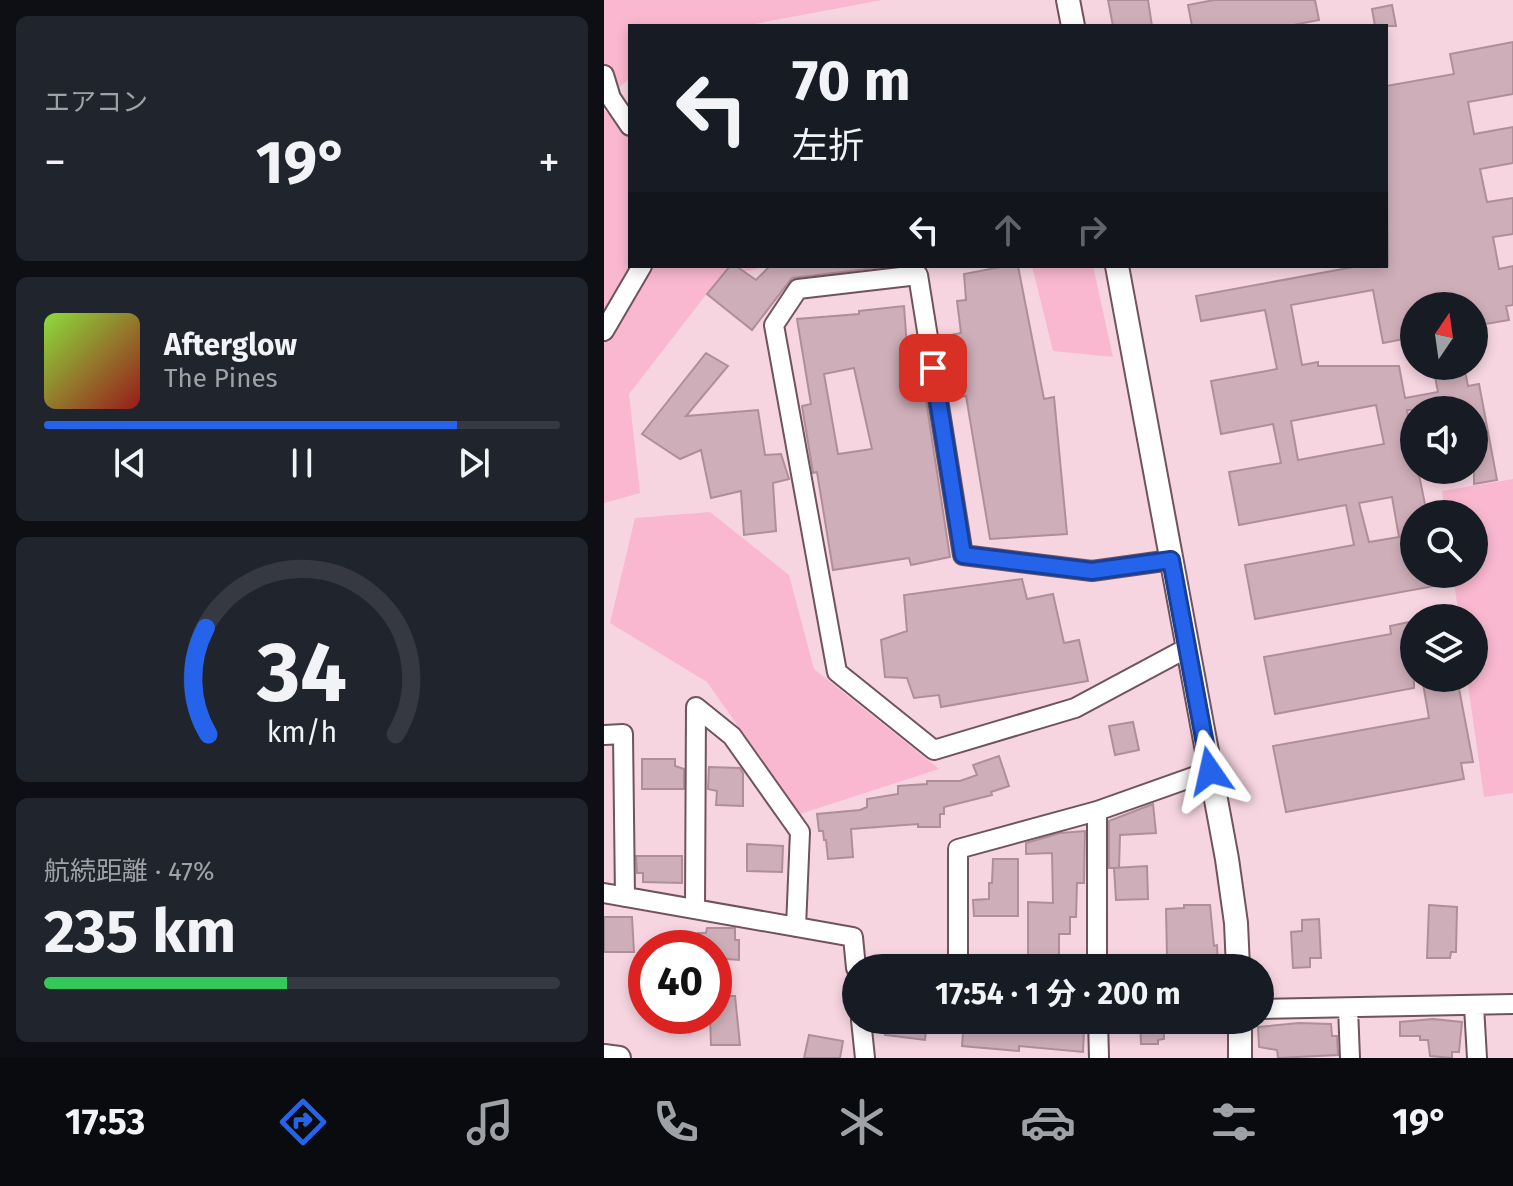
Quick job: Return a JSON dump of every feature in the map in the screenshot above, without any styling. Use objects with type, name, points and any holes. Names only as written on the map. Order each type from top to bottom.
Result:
[{"type":"street","points":[[1068,0],[1073,24]]},
{"type":"street","points":[[604,75],[611,98],[628,123]]},
{"type":"street","points":[[604,331],[641,268]]},
{"type":"street","points":[[1117,268],[1232,897],[1237,954]]},
{"type":"street","points":[[1171,560],[1092,571],[963,555],[918,275],[798,289],[774,325],[837,672],[934,750],[1075,708],[1187,648]]},
{"type":"street","points":[[695,909],[696,707],[732,736],[800,832],[796,927]]},
{"type":"street","points":[[604,735],[623,734],[625,897]]},
{"type":"street","points":[[958,954],[958,849],[1097,811],[1210,771]]},
{"type":"street","points":[[1097,811],[1097,954]]},
{"type":"street","points":[[604,893],[853,937],[855,954]]},
{"type":"street","points":[[1274,1009],[1513,1004]]},
{"type":"street","points":[[1474,1006],[1477,1058]]},
{"type":"street","points":[[1348,1008],[1350,1058]]},
{"type":"street","points":[[862,1034],[865,1058]]},
{"type":"street","points":[[1098,1034],[1099,1058]]},
{"type":"street","points":[[1240,1034],[1240,1058]]},
{"type":"street","points":[[604,1056],[619,1058]]},
{"type":"shaded area","points":[[604,0],[882,0],[755,24],[628,24],[628,80],[604,101]]},
{"type":"shaded area","points":[[604,110],[628,130],[628,268],[760,268],[719,278],[629,394],[640,493],[604,503]]},
{"type":"shaded area","points":[[1032,268],[1093,268],[1113,357],[1053,351]]},
{"type":"shaded area","points":[[1513,479],[1513,793],[1484,797],[1469,692],[1488,692],[1488,604],[1457,604],[1455,588],[1488,588],[1488,500],[1443,500],[1442,491]]},
{"type":"shaded area","points":[[710,512],[789,575],[814,669],[939,769],[800,814],[707,682],[610,623],[635,518]]},
{"type":"building","points":[[1108,0],[1148,0],[1152,24],[1113,24]]},
{"type":"building","points":[[1214,0],[1315,0],[1319,20],[1298,24],[1192,24],[1188,5]]},
{"type":"building","points":[[1392,5],[1396,26],[1375,24],[1372,9]]},
{"type":"building","points":[[1513,42],[1513,94],[1468,102],[1474,134],[1513,127],[1513,163],[1480,169],[1487,202],[1513,198],[1513,234],[1493,237],[1499,269],[1513,266],[1513,305],[1506,306],[1509,320],[1488,324],[1488,292],[1400,292],[1400,340],[1383,343],[1373,290],[1291,305],[1302,365],[1318,362],[1318,366],[1399,366],[1405,396],[1400,396],[1400,484],[1421,484],[1424,500],[1400,500],[1400,588],[1423,588],[1255,619],[1245,565],[1354,545],[1346,505],[1239,525],[1229,472],[1281,463],[1273,424],[1221,434],[1211,381],[1277,369],[1265,310],[1201,321],[1196,296],[1348,268],[1388,268],[1388,86],[1454,74],[1450,54]],"holes":[[[1376,405],[1384,444],[1298,460],[1291,421]],[[1392,497],[1399,537],[1369,542],[1359,503]]]},
{"type":"building","points":[[728,268],[739,268],[756,280],[768,268],[875,268],[792,278],[752,330],[707,294]]},
{"type":"building","points":[[996,268],[1018,268],[1044,399],[1054,397],[1067,534],[990,539],[966,396],[950,399],[940,337],[961,333],[957,301],[966,300],[964,274]]},
{"type":"building","points":[[904,306],[909,376],[922,374],[950,557],[911,565],[909,558],[833,570],[817,472],[813,473],[802,406],[811,404],[797,319],[859,314],[859,311]],"holes":[[[854,368],[872,449],[838,454],[824,374]]]},
{"type":"building","points":[[706,353],[728,366],[686,416],[758,410],[765,455],[781,454],[789,479],[773,483],[776,531],[744,535],[741,491],[711,498],[701,450],[680,459],[642,434]]},
{"type":"building","points":[[1436,380],[1467,380],[1468,386],[1479,384],[1481,396],[1416,396],[1438,392]]},
{"type":"building","points":[[1488,432],[1497,480],[1488,482]]},
{"type":"building","points":[[1022,579],[1027,599],[1053,594],[1064,643],[1079,640],[1088,681],[941,707],[939,695],[914,698],[907,678],[885,677],[881,640],[907,631],[904,595]]},
{"type":"building","points":[[1400,624],[1400,691],[1275,714],[1264,657],[1391,634],[1390,626]]},
{"type":"building","points":[[1424,692],[1460,692],[1473,762],[1461,763],[1464,779],[1286,812],[1273,746],[1429,718]]},
{"type":"building","points":[[1133,722],[1139,750],[1115,755],[1109,726]]},
{"type":"building","points":[[999,756],[1009,786],[991,792],[992,795],[944,807],[944,814],[940,814],[940,827],[918,827],[918,824],[851,829],[853,857],[828,859],[826,840],[823,831],[819,831],[817,814],[860,810],[867,807],[867,799],[898,794],[898,786],[927,784],[927,781],[960,781],[977,775],[973,765]]},
{"type":"building","points":[[642,759],[675,759],[675,766],[684,769],[684,789],[642,789]]},
{"type":"building","points":[[709,767],[740,768],[743,773],[743,806],[716,805],[717,791],[708,789]]},
{"type":"building","points":[[1153,804],[1156,833],[1120,835],[1119,868],[1109,868],[1109,821]]},
{"type":"building","points":[[1085,831],[1084,883],[1077,883],[1076,917],[1070,917],[1070,934],[1059,934],[1059,954],[1028,954],[1028,902],[1053,903],[1052,853],[1026,854],[1026,843],[1060,833]]},
{"type":"building","points":[[747,844],[783,846],[782,872],[747,871]]},
{"type":"building","points":[[636,856],[682,856],[682,883],[643,882],[643,873],[637,873]]},
{"type":"building","points":[[993,859],[1018,859],[1018,916],[974,916],[973,900],[989,899]]},
{"type":"building","points":[[1147,866],[1148,899],[1116,900],[1114,868]]},
{"type":"building","points":[[1184,905],[1210,905],[1217,954],[1167,954],[1166,909],[1184,908]]},
{"type":"building","points":[[1429,905],[1457,907],[1456,952],[1451,952],[1450,958],[1427,958]]},
{"type":"building","points":[[604,917],[632,917],[633,930],[628,930],[628,952],[604,952]]},
{"type":"building","points":[[1319,919],[1321,958],[1310,958],[1310,967],[1293,968],[1291,932],[1302,931],[1302,920]]},
{"type":"building","points":[[735,928],[735,940],[739,940],[739,960],[732,959],[732,930],[707,930]]},
{"type":"building","points":[[732,996],[735,996],[740,1045],[711,1045],[711,1034],[732,1034]]},
{"type":"building","points":[[1433,1019],[1462,1022],[1459,1052],[1452,1052],[1452,1058],[1430,1056],[1428,1040],[1420,1040],[1420,1036],[1400,1036],[1400,1022]]},
{"type":"building","points":[[1331,1024],[1332,1036],[1337,1036],[1338,1055],[1278,1058],[1277,1050],[1259,1047],[1258,1034],[1274,1034],[1274,1025]]},
{"type":"building","points":[[885,1034],[926,1034],[925,1040]]},
{"type":"building","points":[[963,1034],[1084,1034],[1083,1052],[1019,1046],[1019,1051],[962,1046]]},
{"type":"building","points":[[1141,1034],[1164,1034],[1164,1039],[1158,1040],[1158,1044],[1141,1044]]},
{"type":"building","points":[[809,1035],[843,1041],[840,1058],[804,1058]]},
{"type":"route","points":[[933,368],[963,555],[1092,571],[1171,560],[1210,771]]}]
